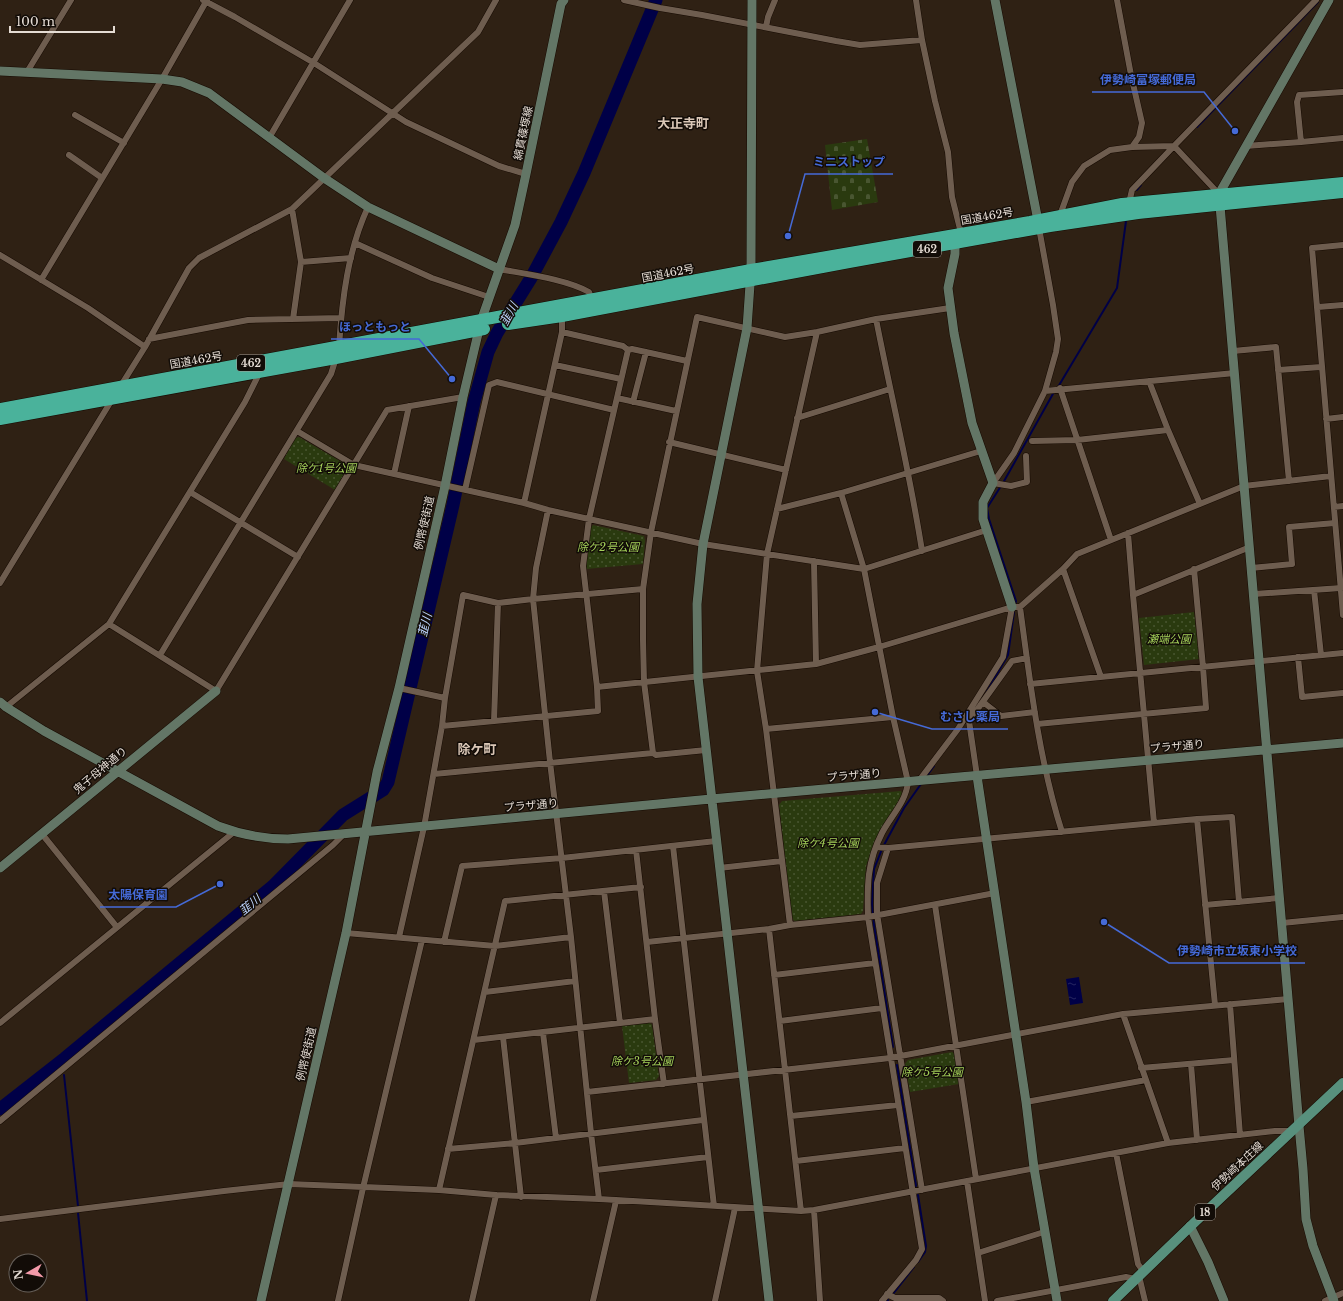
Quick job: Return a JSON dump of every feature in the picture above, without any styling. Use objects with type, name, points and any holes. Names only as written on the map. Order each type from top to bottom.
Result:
[{"type":"highway","name":"国道462号","points":[[0,409],[120,387],[337,352],[516,319],[592,300],[750,276],[1038,224],[1138,213],[1220,199],[1343,183]]},
{"type":"highway","name":"国道462号","points":[[1038,224],[1060,215],[1129,203],[1343,192]]},
{"type":"highway","name":"国道462号","points":[[516,319],[562,316],[750,276]]},
{"type":"highway","name":"国道462号","points":[[0,419],[261,371],[337,352]]},
{"type":"main road","name":"伊勢崎本庄線","points":[[1114,1301],[1190,1226],[1343,1083]]},
{"type":"street","points":[[28,72],[71,0]]},
{"type":"street","points":[[269,138],[350,0]]},
{"type":"street","points":[[120,387],[189,268],[200,258],[292,209],[394,114],[478,32],[496,0]]},
{"type":"street","name":"綿貫篠塚線","points":[[499,269],[514,225],[561,4],[564,0]]},
{"type":"street","points":[[624,0],[836,41],[860,44],[922,40]]},
{"type":"street","points":[[752,0],[750,276],[747,328],[703,544],[697,604],[698,677],[769,1301]]},
{"type":"street","points":[[766,27],[768,17],[775,0]]},
{"type":"street","points":[[916,0],[922,40],[948,152],[958,239],[948,288],[956,348],[971,415],[993,483]]},
{"type":"street","points":[[995,0],[1038,224],[1058,339],[1045,391],[1014,453],[993,483],[983,502],[983,519],[1016,607],[1027,658],[1030,684],[1052,801],[1062,832]]},
{"type":"street","points":[[1117,0],[1131,76],[1142,123],[1139,137],[1132,147]]},
{"type":"street","points":[[1129,203],[1132,190],[1316,0]]},
{"type":"street","points":[[41,280],[162,79],[205,1],[314,63],[406,122],[499,166],[526,174]]},
{"type":"street","points":[[1327,1],[1246,146],[1220,199],[1282,923],[1295,1128],[1304,1169],[1306,1219],[1330,1300],[1343,1293]]},
{"type":"street","points":[[0,71],[162,79],[182,82],[210,93],[324,178],[368,207],[499,269],[529,274],[581,287],[589,292],[592,300]]},
{"type":"street","points":[[1301,142],[1297,102],[1299,95],[1343,92]]},
{"type":"street","points":[[75,114],[124,143]]},
{"type":"street","points":[[1246,146],[1343,138]]},
{"type":"street","points":[[1060,215],[1072,182],[1084,166],[1110,150],[1132,147],[1175,147],[1220,199]]},
{"type":"street","points":[[69,155],[102,178]]},
{"type":"street","points":[[160,655],[331,374],[337,352],[351,258],[360,225],[368,207]]},
{"type":"street","points":[[292,209],[301,262],[293,319]]},
{"type":"street","points":[[355,243],[432,278],[489,297]]},
{"type":"street","points":[[1343,245],[1312,248],[1343,616]]},
{"type":"street","points":[[0,255],[88,308],[145,346]]},
{"type":"street","points":[[301,262],[351,258]]},
{"type":"street","name":"例幣使街道","points":[[261,1301],[346,933],[371,811],[375,783],[445,486],[463,397],[480,325],[499,269]]},
{"type":"street","points":[[1318,307],[1343,305]]},
{"type":"street","points":[[653,753],[644,682],[643,589],[651,532],[669,442],[697,317],[785,337],[816,332],[876,318],[950,308]]},
{"type":"street","points":[[524,503],[562,332],[562,316]]},
{"type":"street","points":[[149,339],[248,320],[341,318]]},
{"type":"street","points":[[876,318],[918,519],[922,551]]},
{"type":"street","points":[[562,332],[623,346],[628,350],[632,349],[687,361]]},
{"type":"street","points":[[790,924],[766,729],[757,672],[767,554],[816,332]]},
{"type":"street","points":[[1233,351],[1276,346],[1289,481]]},
{"type":"street","points":[[442,726],[598,711],[597,687],[583,566],[588,519],[628,350]]},
{"type":"street","points":[[633,402],[646,352]]},
{"type":"street","points":[[555,365],[621,379]]},
{"type":"street","points":[[1278,370],[1321,367]]},
{"type":"street","points":[[3,705],[109,624],[245,402],[261,371]]},
{"type":"street","points":[[1045,391],[1060,388],[1235,373]]},
{"type":"street","points":[[1149,380],[1168,430],[1200,504]]},
{"type":"street","points":[[465,490],[489,385],[497,382],[548,396],[614,410]]},
{"type":"street","points":[[1060,388],[1111,540]]},
{"type":"street","points":[[797,418],[890,389]]},
{"type":"street","points":[[109,624],[216,691],[387,410],[463,397]]},
{"type":"street","points":[[0,583],[113,398]]},
{"type":"street","points":[[617,398],[676,411]]},
{"type":"street","points":[[394,474],[409,406]]},
{"type":"street","points":[[1326,419],[1343,417]]},
{"type":"street","points":[[1032,441],[1077,440],[1168,430]]},
{"type":"street","points":[[297,431],[354,465],[703,544],[864,569],[987,530]]},
{"type":"street","points":[[669,442],[786,470]]},
{"type":"street","points":[[777,509],[841,493],[982,451]]},
{"type":"street","points":[[993,483],[1011,486],[1028,482],[1026,456]]},
{"type":"street","points":[[597,687],[757,672],[816,664],[879,647],[1016,607],[1063,569],[1077,554],[1244,486],[1331,476]]},
{"type":"street","points":[[190,492],[298,556]]},
{"type":"street","points":[[841,493],[864,569],[893,717],[908,782],[907,792],[904,799],[881,834],[869,867],[867,883],[868,917],[911,1191],[914,1196],[922,1249],[916,1260],[882,1301]]},
{"type":"street","points":[[1334,507],[1343,506]]},
{"type":"street","points":[[548,510],[536,568],[533,599],[599,1199]]},
{"type":"street","points":[[1252,568],[1292,564],[1289,527],[1335,523]]},
{"type":"street","points":[[1128,533],[1154,823]]},
{"type":"street","points":[[1133,595],[1250,547]]},
{"type":"street","points":[[814,561],[816,664]]},
{"type":"street","points":[[1063,569],[1101,677]]},
{"type":"street","points":[[1037,724],[1206,708],[1204,667],[1194,569]]},
{"type":"street","points":[[1254,594],[1341,588]]},
{"type":"street","points":[[399,937],[424,827],[434,774],[463,595],[498,603],[643,589]]},
{"type":"street","points":[[1314,590],[1320,655]]},
{"type":"street","points":[[494,721],[498,603]]},
{"type":"street","points":[[918,782],[958,730],[1003,657],[1016,607]]},
{"type":"street","points":[[1030,684],[1343,653]]},
{"type":"street","points":[[1298,657],[1302,697],[1343,693]]},
{"type":"street","points":[[1027,658],[1012,661],[969,721],[1026,1102],[1034,1168],[1057,1301]]},
{"type":"street","points":[[398,688],[446,698]]},
{"type":"street","name":"鬼子母神通り","points":[[0,868],[216,691]]},
{"type":"street","points":[[983,702],[1001,716],[1035,712]]},
{"type":"street","name":"プラザ通り","points":[[3,705],[44,731],[218,826],[254,837],[271,839],[288,839],[424,827],[711,799],[774,795],[1343,743]]},
{"type":"street","points":[[766,729],[893,717]]},
{"type":"street","points":[[434,774],[550,762],[706,750]]},
{"type":"street","points":[[876,847],[888,848],[1232,817],[1239,902]]},
{"type":"street","points":[[1197,819],[1215,1006]]},
{"type":"street","points":[[0,1023],[116,926],[234,832]]},
{"type":"street","points":[[0,1121],[333,845],[345,833]]},
{"type":"street","points":[[42,834],[116,926]]},
{"type":"street","points":[[444,942],[462,866],[562,858],[716,841]]},
{"type":"street","points":[[673,846],[714,1206]]},
{"type":"street","points":[[888,848],[877,883],[877,914],[922,1190]]},
{"type":"street","points":[[636,850],[655,1019],[664,1084]]},
{"type":"street","points":[[719,868],[782,861]]},
{"type":"street","points":[[439,1190],[505,901],[641,887]]},
{"type":"street","points":[[604,891],[620,1023]]},
{"type":"street","points":[[647,942],[727,934],[790,924],[868,917],[877,914],[935,905],[995,893]]},
{"type":"street","points":[[1205,905],[1279,898]]},
{"type":"street","points":[[935,905],[976,1180]]},
{"type":"street","points":[[1282,923],[1343,917]]},
{"type":"street","points":[[769,928],[801,1211]]},
{"type":"street","points":[[346,933],[495,946],[571,937]]},
{"type":"street","points":[[338,1301],[363,1188],[422,940]]},
{"type":"street","points":[[774,975],[875,963]]},
{"type":"street","points":[[484,992],[575,981]]},
{"type":"street","points":[[587,1092],[890,1058],[1123,1014],[1288,999]]},
{"type":"street","points":[[1230,1004],[1240,1135]]},
{"type":"street","points":[[780,1021],[882,1008]]},
{"type":"street","points":[[1123,1014],[1168,1143]]},
{"type":"street","points":[[474,1040],[655,1019]]},
{"type":"street","points":[[543,1032],[556,1138]]},
{"type":"street","points":[[503,1037],[521,1196]]},
{"type":"street","points":[[1141,1068],[1234,1060]]},
{"type":"street","points":[[1191,1064],[1197,1140]]},
{"type":"street","points":[[1026,1102],[1146,1080]]},
{"type":"street","points":[[791,1116],[898,1104]]},
{"type":"street","points":[[448,1149],[515,1143],[703,1120]]},
{"type":"street","points":[[0,1219],[288,1184],[439,1190],[496,1195],[599,1199],[801,1211],[814,1210],[976,1180],[1168,1143],[1295,1128]]},
{"type":"street","points":[[796,1161],[905,1148]]},
{"type":"street","points":[[1116,1153],[1145,1301]]},
{"type":"street","points":[[596,1170],[708,1157]]},
{"type":"street","points":[[967,1181],[985,1301]]},
{"type":"street","points":[[472,1301],[496,1195]]},
{"type":"street","points":[[593,1301],[616,1201]]},
{"type":"street","points":[[715,1301],[735,1208]]},
{"type":"street","points":[[814,1210],[820,1301]]},
{"type":"street","points":[[1190,1226],[1208,1262],[1224,1301]]},
{"type":"street","points":[[978,1253],[1044,1232]]},
{"type":"street","points":[[997,1301],[1139,1275]]},
{"type":"street","points":[[887,1294],[895,1298],[939,1298],[943,1301]]},
{"type":"green space","points":[[867,139],[878,202],[832,210],[825,145]]},
{"type":"green space","name":"除ケ1号公園","points":[[299,437],[345,464],[347,469],[335,490],[284,459],[295,438]]},
{"type":"green space","name":"除ケ2号公園","points":[[593,525],[644,536],[643,564],[586,569],[590,528]]},
{"type":"green space","name":"瀬端公園","points":[[1194,612],[1199,659],[1144,665],[1139,618]]},
{"type":"green space","name":"除ケ4号公園","points":[[901,791],[903,796],[873,847],[866,866],[863,911],[861,914],[795,921],[792,919],[779,805],[782,801]]},
{"type":"green space","name":"除ケ3号公園","points":[[650,1023],[652,1025],[659,1076],[656,1080],[629,1083],[622,1026]]},
{"type":"green space","name":"除ケ5号公園","points":[[952,1052],[955,1054],[959,1084],[910,1092],[905,1064],[908,1060]]},
{"type":"water","points":[[1079,977],[1083,1003],[1070,1005],[1066,979]]},
{"type":"waterway","name":"韮川","points":[[0,1109],[65,1058],[273,886],[343,815],[383,790],[388,782],[453,505],[474,402],[488,352],[497,333],[531,278],[561,222],[584,173],[656,0]]},
{"type":"waterway","points":[[1197,127],[1318,2]]},
{"type":"waterway","points":[[1137,190],[1141,185]]},
{"type":"waterway","points":[[1058,387],[1117,288],[1126,221]]},
{"type":"waterway","points":[[1003,483],[1054,392]]},
{"type":"waterway","points":[[1001,486],[987,508],[989,519],[1016,601],[1015,605]]},
{"type":"waterway","points":[[986,693],[1008,655],[1014,612]]},
{"type":"waterway","points":[[926,777],[934,766]]},
{"type":"waterway","points":[[884,845],[904,808],[921,784]]},
{"type":"waterway","points":[[882,849],[874,869],[872,904],[893,1047]]},
{"type":"waterway","name":"韮川","points":[[59,1062],[61,1067]]},
{"type":"waterway","points":[[897,1065],[916,1186]]},
{"type":"waterway","points":[[64,1075],[78,1206]]},
{"type":"waterway","points":[[918,1195],[926,1246],[925,1252],[918,1262]]},
{"type":"waterway","points":[[78,1213],[87,1301]]},
{"type":"waterway","points":[[893,1294],[914,1267]]},
{"type":"place","name":"伊勢崎富塚郵便局","points":[[1235,131]]},
{"type":"place","name":"ミニストップ","points":[[788,236]]},
{"type":"place","name":"ほっともっと","points":[[452,379]]},
{"type":"place","name":"むさし薬局","points":[[875,712]]},
{"type":"place","name":"太陽保育園","points":[[220,884]]},
{"type":"place","name":"伊勢崎市立坂東小学校","points":[[1104,922]]},
{"type":"district","name":"大正寺町","points":[[683,123]]},
{"type":"district","name":"除ケ町","points":[[477,749]]}]
